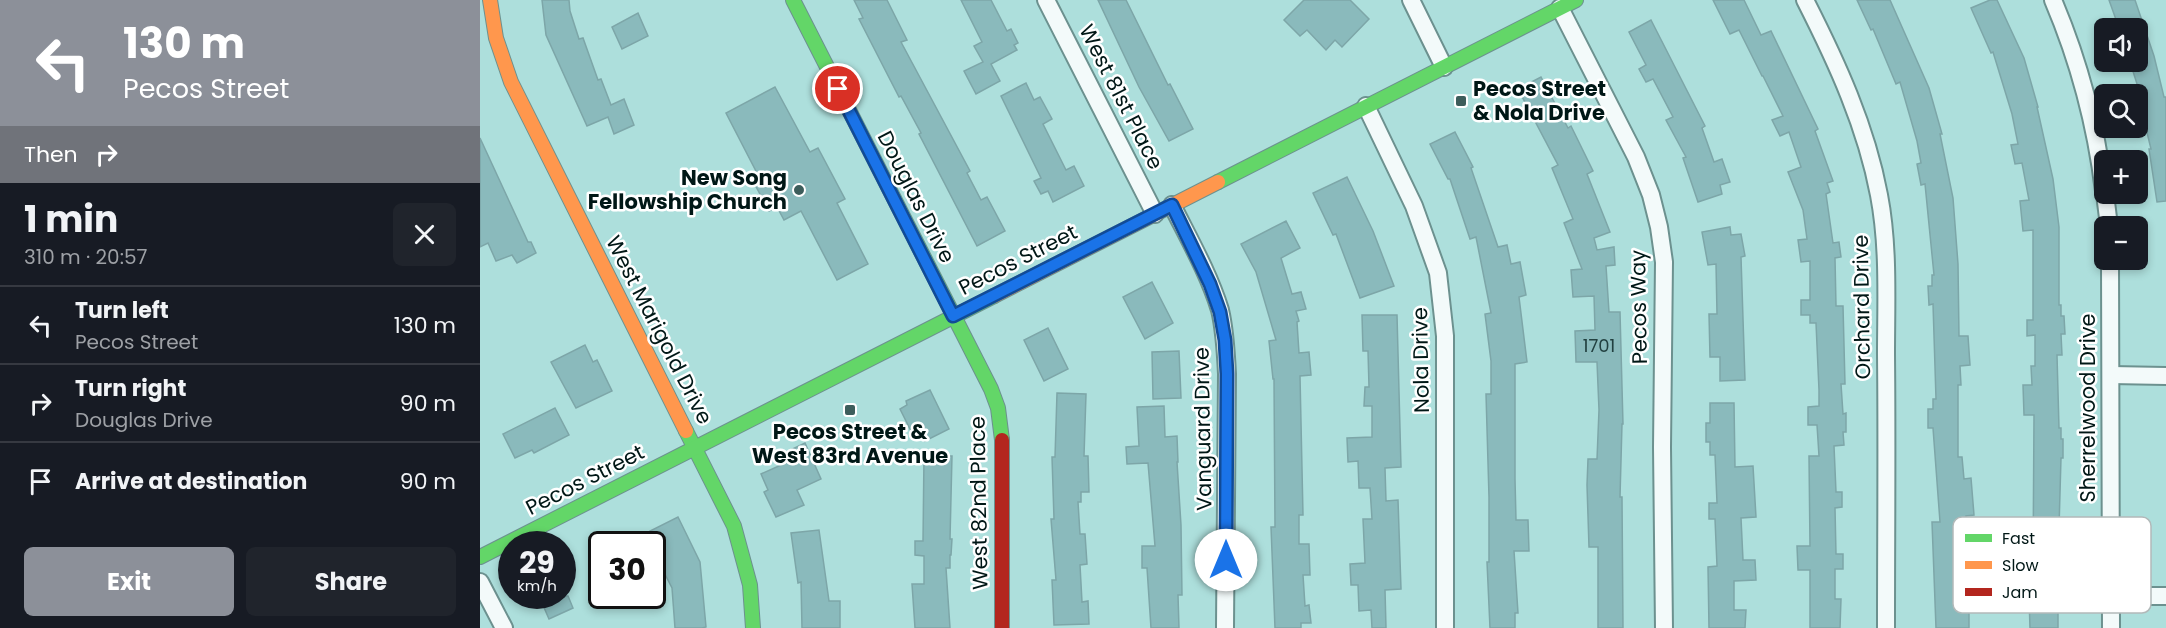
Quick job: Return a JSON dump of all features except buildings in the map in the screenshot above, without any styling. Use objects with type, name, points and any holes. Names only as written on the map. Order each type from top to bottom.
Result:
[{"type":"street","name":"West Marigold Drive","points":[[490,0],[496,38],[511,82],[734,526],[750,585],[753,628]]},
{"type":"street","name":"Douglas Drive","points":[[793,0],[953,316]]},
{"type":"street","name":"West 81st Place","points":[[1046,0],[1155,214]]},
{"type":"street","points":[[1411,0],[1444,67]]},
{"type":"street","name":"Pecos Street","points":[[480,557],[1576,0]]},
{"type":"street","name":"Orchard Drive","points":[[1805,0],[1843,78],[1859,119],[1879,196],[1886,299],[1886,628]]},
{"type":"street","points":[[2053,0],[2078,66],[2097,150]]},
{"type":"street","name":"Pecos Way","points":[[1560,8],[1635,157],[1651,195],[1659,227],[1664,262],[1662,447],[1664,628]]},
{"type":"street","name":"Nola Drive","points":[[1366,106],[1414,206],[1434,255],[1438,273],[1444,336],[1445,628]]},
{"type":"street","name":"Vanguard Drive","points":[[1172,205],[1210,284],[1220,312],[1225,340],[1227,374],[1226,628]]},
{"type":"street","name":"Sherrelwood Drive","points":[[2110,270],[2111,517]]},
{"type":"street","name":"West 82nd Place","points":[[953,316],[991,389],[998,408],[1002,434],[1002,628]]},
{"type":"street","points":[[2111,375],[2166,376]]},
{"type":"street","points":[[480,582],[504,628]]},
{"type":"traffic: fast","points":[[793,0],[991,389],[998,408],[1002,440]]},
{"type":"traffic: fast","points":[[1218,182],[1576,0]]},
{"type":"traffic: fast","points":[[480,557],[994,296]]},
{"type":"traffic: fast","points":[[686,431],[734,526],[750,585],[753,628]]},
{"type":"traffic: slow","points":[[490,0],[496,38],[511,82],[686,431]]},
{"type":"traffic: slow","points":[[994,296],[1218,182]]},
{"type":"traffic: jam","points":[[1002,440],[1002,628]]},
{"type":"place","name":"Pecos Street & Nola Drive","points":[[1461,101]]},
{"type":"place","name":"New Song Fellowship Church","points":[[799,190]]},
{"type":"place","name":"Pecos Street & West 83rd Avenue","points":[[850,410]]},
{"type":"route","points":[[838,89],[953,316],[1172,205],[1210,284],[1220,312],[1225,340],[1227,374],[1226,560]]}]
